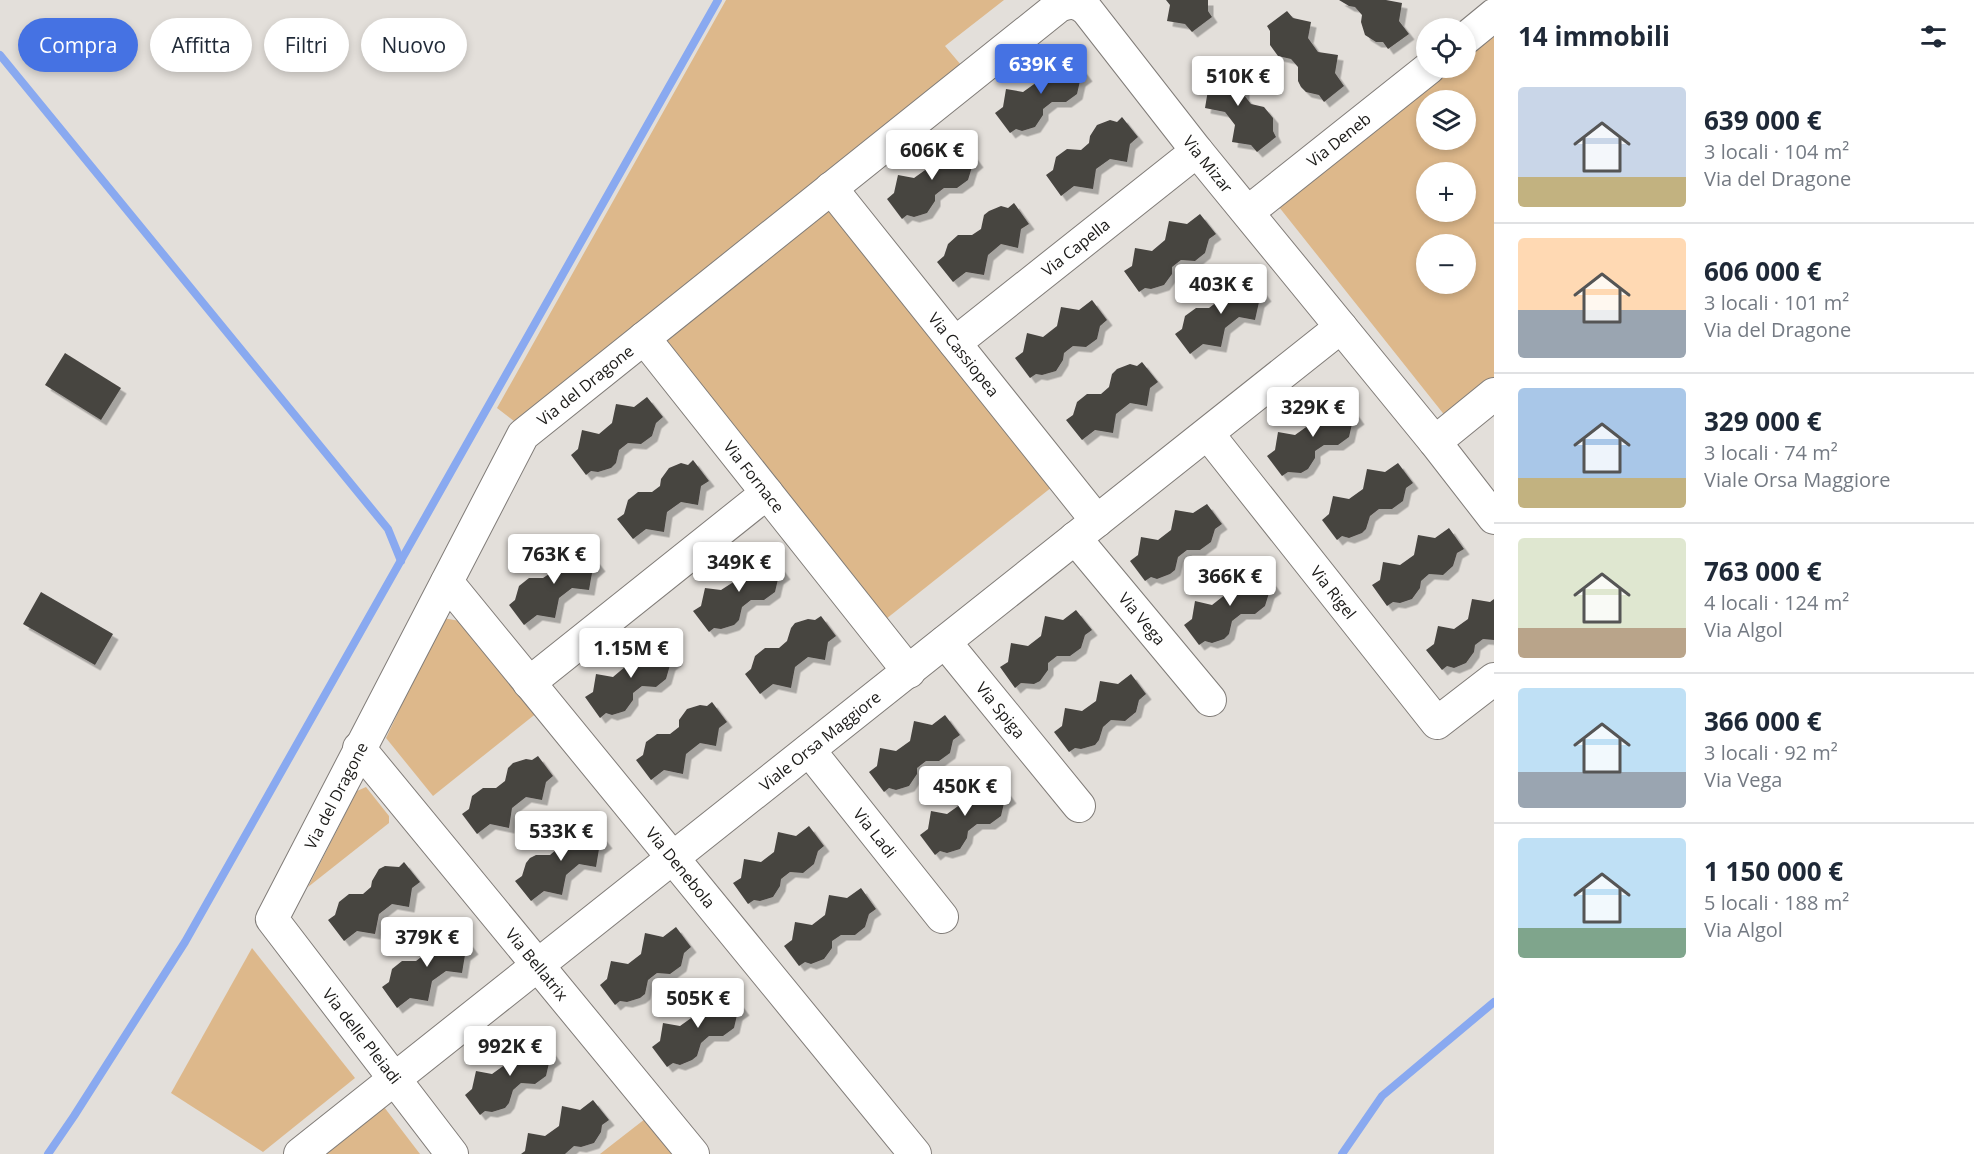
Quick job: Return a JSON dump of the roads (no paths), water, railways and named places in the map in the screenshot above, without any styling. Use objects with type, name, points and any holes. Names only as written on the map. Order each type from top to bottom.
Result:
[{"type":"street","name":"Via del Dragone","points":[[272,919],[523,435],[1059,6],[1065,3],[1077,3]]},
{"type":"street","name":"Via Mizar","points":[[1077,3],[1087,10],[1197,151],[1435,442],[1494,518]]},
{"type":"street","points":[[1476,30],[1494,15]]},
{"type":"street","name":"Via Deneb","points":[[1248,212],[1416,78]]},
{"type":"street","name":"Via Capella","points":[[955,343],[1197,151]]},
{"type":"street","name":"Via Cassiopea","points":[[831,188],[955,343],[1086,530]]},
{"type":"street","name":"Viale Orsa Maggiore","points":[[300,1154],[1341,327]]},
{"type":"street","name":"Via Fornace","points":[[644,338],[909,672]]},
{"type":"street","points":[[1435,442],[1494,394]]},
{"type":"street","name":"Via Rigel","points":[[1208,434],[1437,723],[1494,679]]},
{"type":"street","points":[[529,683],[767,493]]},
{"type":"street","name":"Via Vega","points":[[1086,530],[1210,700]]},
{"type":"street","name":"Via Denebola","points":[[447,582],[673,858],[906,1151]]},
{"type":"street","name":"Via Spiga","points":[[945,642],[1079,806]]},
{"type":"street","name":"Via Bellatrix","points":[[359,748],[693,1154]]},
{"type":"street","name":"Via Ladi","points":[[809,750],[942,917]]},
{"type":"street","name":"Via delle Pleiadi","points":[[272,919],[452,1154]]},
{"type":"waterway","points":[[48,1154],[185,942],[718,0]]},
{"type":"waterway","points":[[0,55],[388,529],[401,561]]},
{"type":"waterway","points":[[1342,1154],[1382,1096],[1494,1002]]}]
